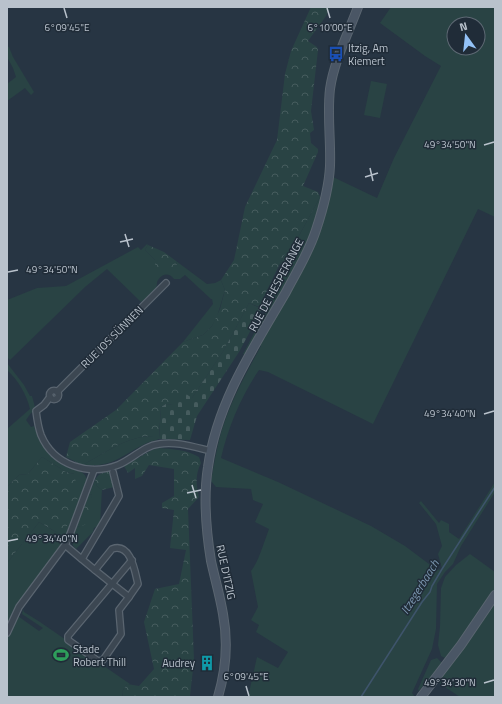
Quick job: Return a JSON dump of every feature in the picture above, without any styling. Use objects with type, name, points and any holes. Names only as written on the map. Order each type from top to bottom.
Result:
[{"type":"main road","name":"RUE DE HESPERANGE","points":[[211,451],[220,416],[226,401],[238,376],[307,254],[316,232],[326,195],[329,176],[329,105],[333,75],[337,60],[358,7]]},
{"type":"main road","name":"RUE D'ITZIG","points":[[211,451],[206,484],[206,524],[226,635],[224,671],[218,697]]},
{"type":"main road","points":[[421,697],[461,645],[495,595]]},
{"type":"street","name":"RUE JOS SÜNNEN","points":[[94,470],[68,464],[57,457],[48,447],[42,436],[37,424],[36,411],[44,405],[50,397],[54,399],[57,398],[57,392],[166,283]]},
{"type":"street","points":[[7,633],[19,607],[69,537],[94,470],[106,469],[120,464],[150,446],[160,444],[184,445],[211,451]]},
{"type":"street","points":[[82,559],[119,496],[112,472]]},
{"type":"street","points":[[64,545],[129,597]]},
{"type":"street","points":[[95,570],[112,549],[120,548],[125,551],[132,560],[138,584],[119,610],[121,634],[103,660],[98,661],[68,640],[68,636],[132,560]]},
{"type":"green space","points":[[311,7],[330,7],[326,16],[308,41],[317,47],[318,50],[311,111],[314,130],[310,133],[311,143],[318,149],[318,152],[303,186],[318,192],[320,197],[290,252],[284,255],[259,307],[249,303],[224,350],[192,398],[173,405],[166,404],[161,407],[159,436],[142,437],[130,440],[82,465],[66,457],[70,442],[116,410],[183,342],[203,335],[212,326],[220,309],[225,290],[221,280],[234,260],[245,207],[277,140],[285,74],[291,51]]},
{"type":"green space","points":[[391,7],[495,7],[495,217],[478,209],[373,424],[268,372],[259,370],[246,390],[236,412],[227,435],[221,458],[278,482],[371,526],[405,546],[437,570],[442,569],[438,554],[442,546],[436,524],[419,503],[421,501],[439,523],[441,520],[449,524],[449,532],[459,539],[495,482],[495,492],[461,546],[453,564],[445,572],[437,584],[436,629],[432,649],[412,693],[415,697],[248,697],[257,657],[278,668],[288,652],[256,632],[259,625],[251,620],[258,607],[251,571],[259,557],[269,529],[255,522],[263,504],[253,500],[251,489],[216,487],[211,481],[221,433],[242,382],[261,346],[256,344],[246,356],[243,354],[266,311],[259,307],[262,300],[269,304],[287,268],[280,264],[284,255],[290,252],[320,197],[326,195],[330,197],[333,177],[377,198],[394,158],[441,66],[380,23]]},
{"type":"green space","points":[[7,46],[9,47],[13,57],[34,92],[31,95],[25,88],[7,101],[7,84],[16,77],[7,57]]},
{"type":"green space","points":[[371,81],[387,84],[380,118],[364,115]]},
{"type":"green space","points":[[147,244],[148,245],[145,250],[155,260],[155,267],[166,268],[177,266],[176,261],[207,284],[215,283],[221,280],[225,290],[217,317],[212,326],[203,335],[183,342],[213,304],[212,299],[185,275],[180,279],[174,279],[168,275],[162,276],[157,281],[156,288],[141,302],[107,269],[85,287],[10,360],[7,357],[7,300],[37,288],[66,286],[138,247],[141,250]]},
{"type":"green space","points":[[148,245],[164,252],[176,261],[177,266],[173,270],[166,268],[159,271],[155,267],[155,260],[145,250]]},
{"type":"green space","points":[[249,303],[262,309],[239,352],[197,416],[190,440],[159,439],[161,407],[166,404],[173,405],[174,400],[186,394],[192,398],[224,350]]},
{"type":"green space","points":[[7,363],[24,385],[30,396],[32,396],[36,411],[31,413],[26,420],[31,427],[34,426],[44,447],[50,455],[61,464],[82,472],[87,480],[63,543],[15,614],[39,631],[43,628],[22,614],[23,609],[24,612],[130,684],[127,684],[122,692],[123,697],[7,697],[7,563],[39,522],[63,536],[74,474],[66,472],[42,457],[28,474],[19,475],[7,487],[7,429],[30,409],[22,388],[7,370]]},
{"type":"green space","points":[[159,436],[159,439],[147,443],[110,463],[102,465],[82,465],[130,440],[142,437]]},
{"type":"green space","points":[[159,448],[185,451],[199,457],[201,463],[197,480],[199,497],[188,509],[194,660],[190,697],[125,697],[123,696],[122,692],[127,684],[139,686],[154,669],[144,622],[155,589],[179,584],[186,550],[170,548],[174,510],[162,508],[162,503],[174,496],[174,469],[149,465],[142,476],[135,479],[135,468],[128,473],[124,466],[152,450]]},
{"type":"green space","points":[[42,457],[66,472],[74,474],[79,495],[63,536],[39,522],[7,563],[7,487],[19,475],[28,474]]},
{"type":"green space","points":[[109,471],[114,487],[102,490],[97,486],[95,480],[100,474]]},
{"type":"green space","points":[[95,480],[97,486],[102,490],[100,525],[94,528],[93,532],[76,549],[72,544],[72,538],[77,526],[80,527],[92,495],[89,494]]},
{"type":"green space","points":[[89,494],[92,495],[86,524],[80,527],[77,526]]},
{"type":"green space","points":[[470,554],[495,572],[495,697],[460,697],[436,681],[450,663],[441,656],[438,645],[441,588],[445,577],[456,565]]},
{"type":"green space","points":[[437,658],[442,663],[419,691],[418,689],[431,660]]},
{"type":"waterway","name":"Itzegerbaach","points":[[361,697],[430,592],[442,569],[495,487]]},
{"type":"place","name":"Itzig, Am Kiemert","points":[[336,54]]},
{"type":"place","name":"Stade Robert Thill","points":[[61,655]]},
{"type":"place","name":"Audrey","points":[[207,663]]}]
